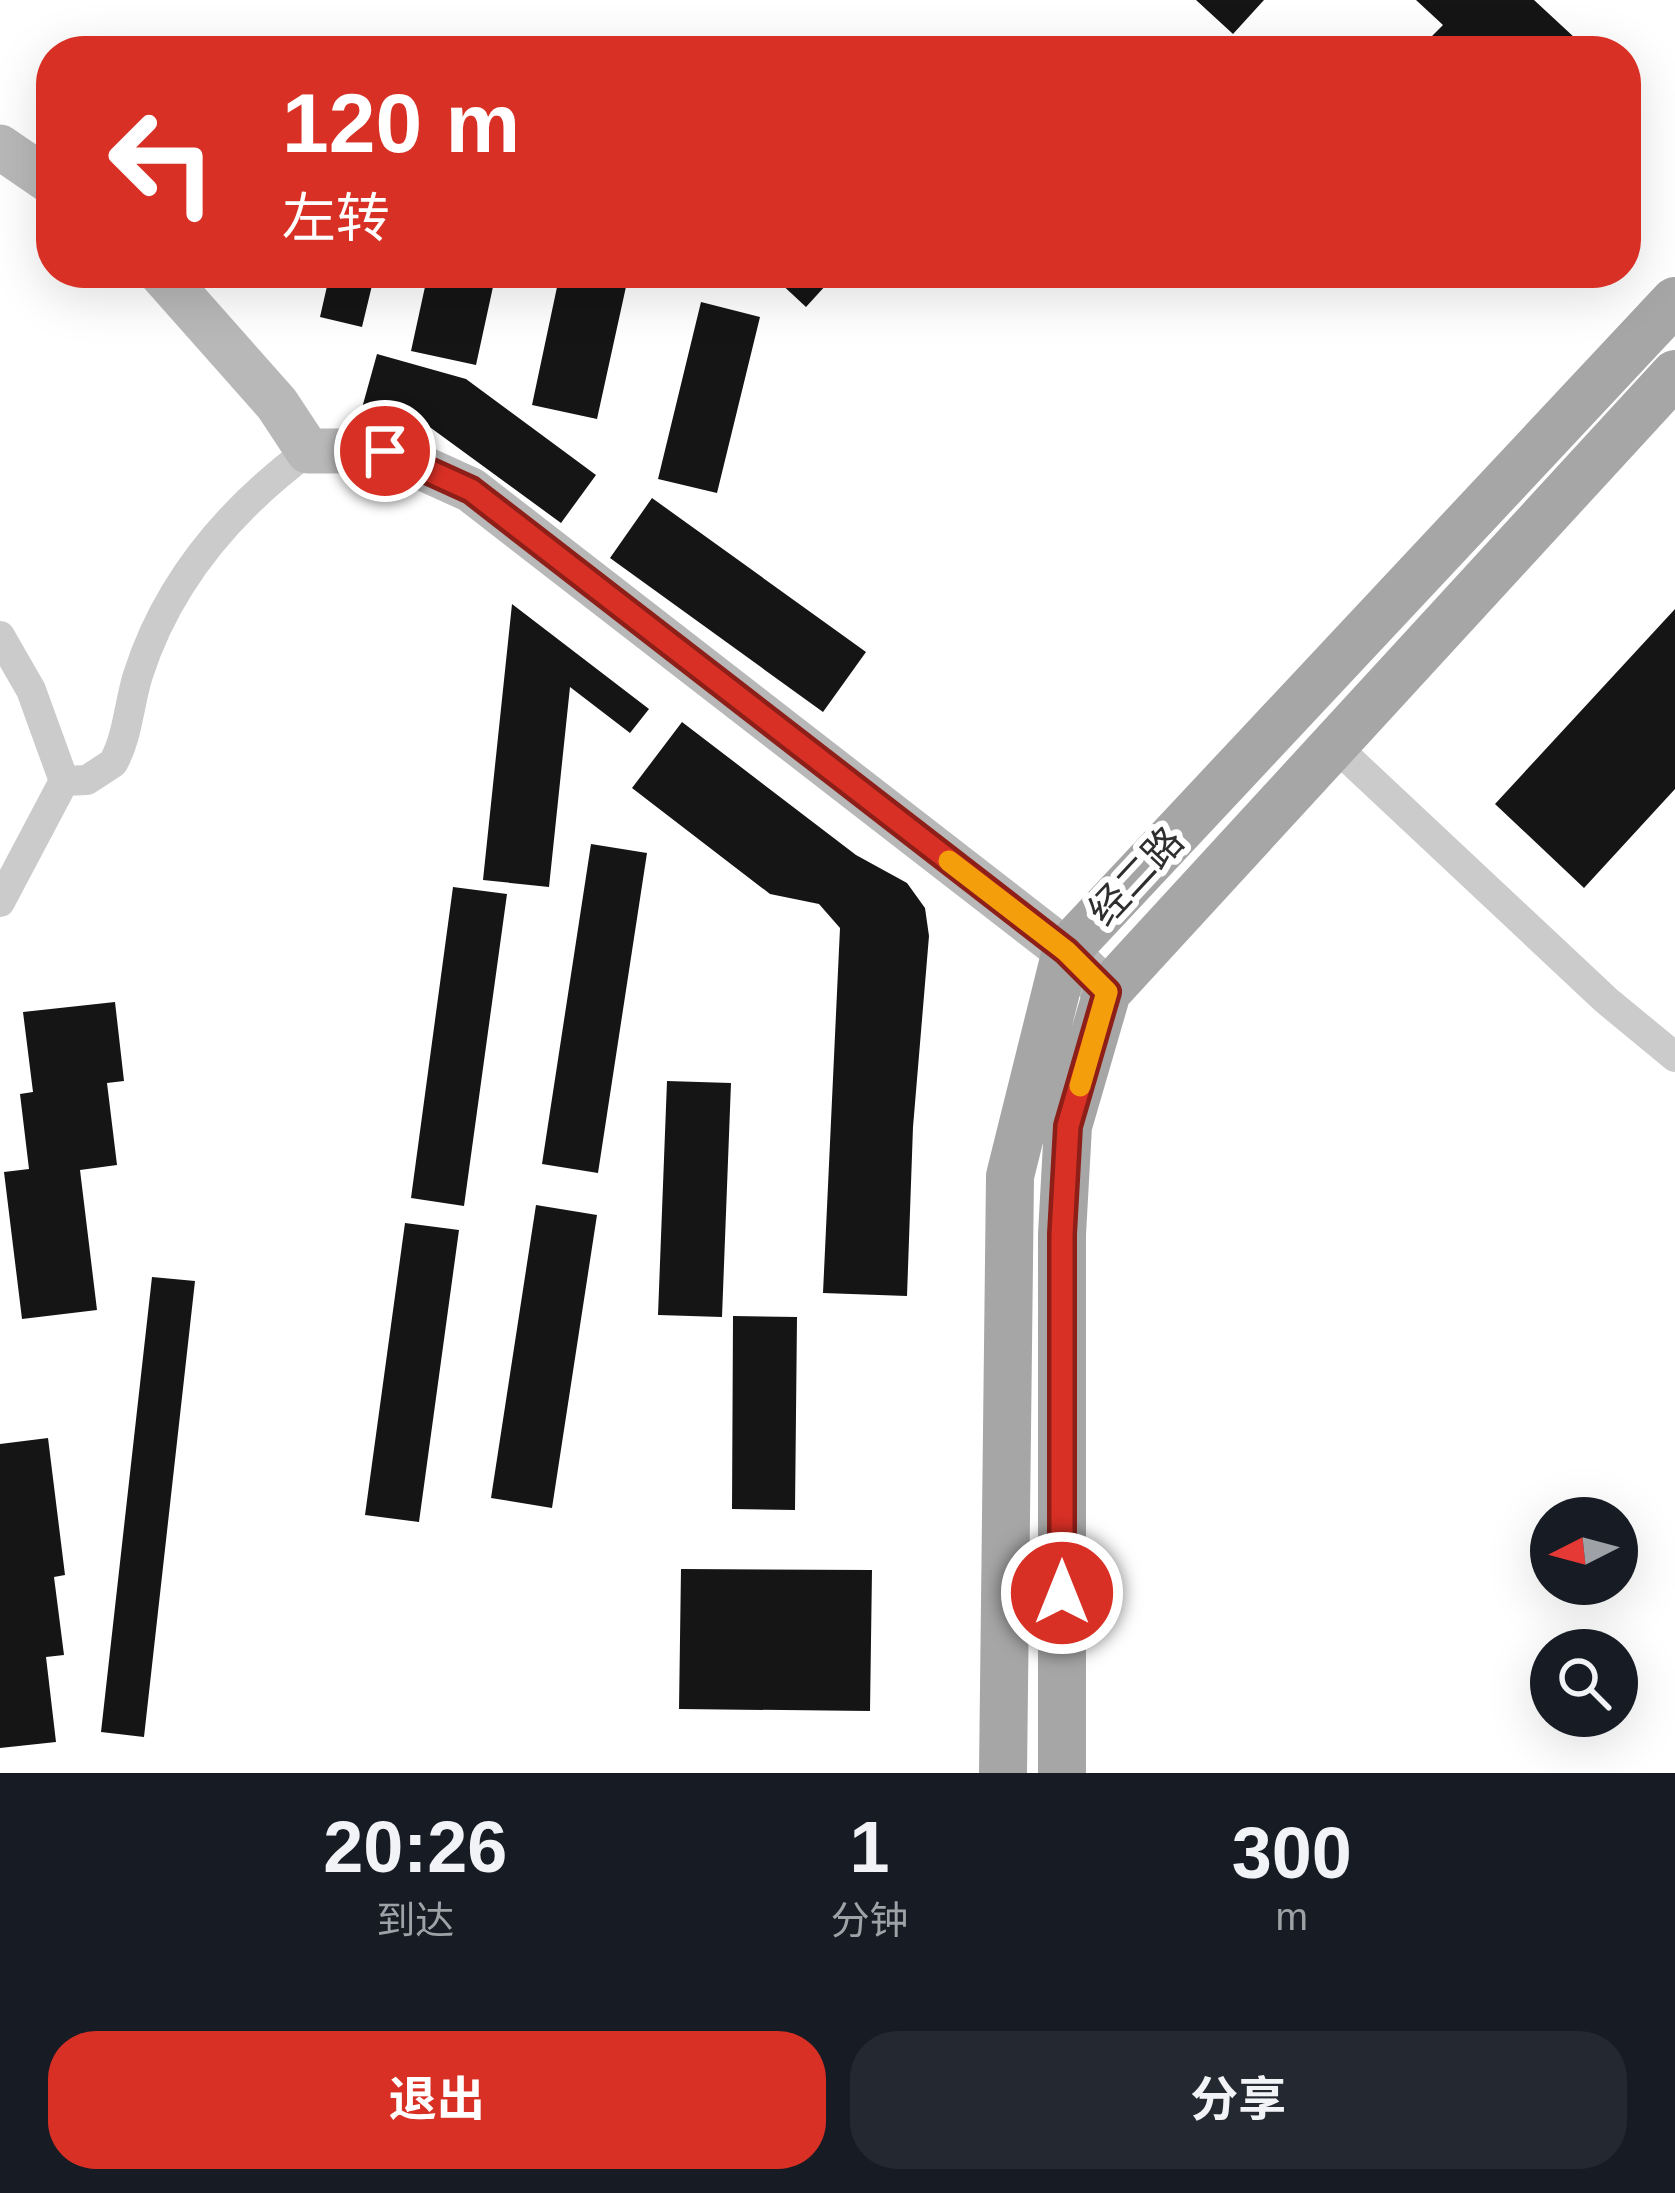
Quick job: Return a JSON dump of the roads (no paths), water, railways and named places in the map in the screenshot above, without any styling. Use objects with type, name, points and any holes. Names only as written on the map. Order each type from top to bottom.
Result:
[{"type":"main road","name":"经二路","points":[[1003,1773],[1010,1176],[1066,951],[1675,302]]},
{"type":"main road","name":"经二路","points":[[1062,1773],[1062,1234],[1068,1126],[1107,992],[1675,374]]},
{"type":"street","points":[[0,147],[36,172]]},
{"type":"street","points":[[174,288],[277,404],[308,451]]},
{"type":"street","points":[[64,781],[87,780],[113,763],[151,639],[180,584],[244,503],[308,451],[385,451],[471,490],[1066,951],[1107,992]]},
{"type":"street","points":[[0,636],[31,689],[64,781],[0,902]]},
{"type":"street","points":[[1334,745],[1675,1058]]}]
